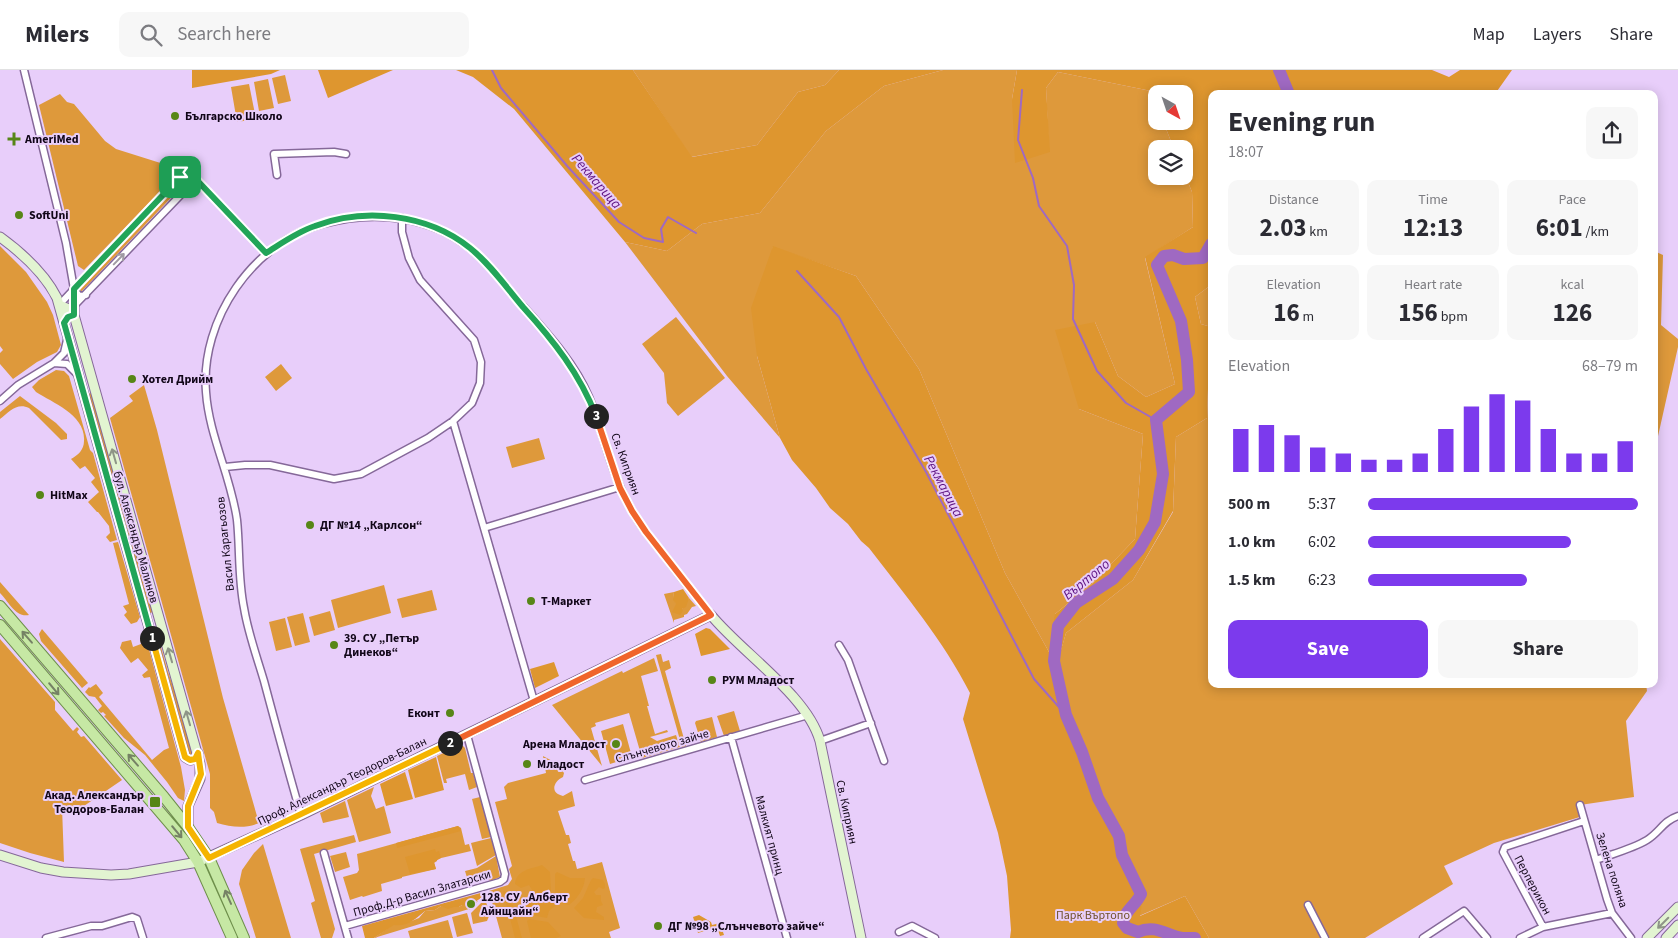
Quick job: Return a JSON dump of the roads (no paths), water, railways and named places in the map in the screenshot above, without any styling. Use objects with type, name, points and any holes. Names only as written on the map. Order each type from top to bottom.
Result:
[{"type":"main road","points":[[0,606],[188,827],[209,858],[244,938]]},
{"type":"main road","points":[[0,625],[184,840],[198,862],[232,938]]},
{"type":"street","points":[[24,70],[71,266],[74,289],[68,309]]},
{"type":"street","points":[[277,175],[274,154],[334,152],[346,154]]},
{"type":"street","points":[[68,309],[74,289],[180,177],[186,174],[192,175],[266,253]]},
{"type":"street","points":[[68,309],[86,295],[196,179]]},
{"type":"street","name":"Св. Киприян","points":[[266,253],[298,233],[326,222],[371,216],[402,218],[444,232],[470,248],[491,269],[557,346],[582,383],[620,488],[646,532],[711,615],[786,690],[808,715],[816,728],[861,938]]},
{"type":"street","points":[[225,467],[270,465],[334,478],[362,474],[403,453],[453,421],[472,403],[480,383],[481,362],[474,340],[420,280],[409,258],[402,232],[402,218]]},
{"type":"street","name":"бул. Александър Малинов","points":[[0,237],[34,266],[68,309],[198,753],[201,774],[188,806],[188,827]]},
{"type":"street","name":"Васил Карагьозов","points":[[266,253],[243,278],[229,299],[214,333],[208,352],[205,372],[209,415],[225,467],[237,520],[244,611],[302,815]]},
{"type":"street","points":[[71,266],[80,274],[89,273]]},
{"type":"street","points":[[74,289],[79,296],[86,295]]},
{"type":"street","name":"бул. Александър Малинов","points":[[68,309],[64,323],[67,336],[185,757],[190,760],[195,759],[198,753]]},
{"type":"street","points":[[0,401],[18,385],[54,363],[66,349],[67,336]]},
{"type":"street","points":[[54,363],[67,364],[78,375]]},
{"type":"street","points":[[453,421],[534,701]]},
{"type":"street","points":[[484,528],[620,488]]},
{"type":"street","name":"Проф. Александър Теодоров-Балан","points":[[0,855],[41,868],[94,875],[128,874],[198,862],[302,815],[711,615]]},
{"type":"street","points":[[839,645],[848,660],[884,761]]},
{"type":"street","name":"Слънчевото зайче","points":[[584,780],[808,715]]},
{"type":"street","points":[[820,741],[871,723]]},
{"type":"street","name":"Проф.Д-р Васил Златарски","points":[[345,926],[500,882],[504,879],[505,874],[467,734]]},
{"type":"street","name":"Малкият принц","points":[[731,737],[787,938]]},
{"type":"street","name":"Зелена поляна","points":[[1580,805],[1612,913],[1631,938]]},
{"type":"street","points":[[1596,860],[1642,842],[1654,835],[1666,821],[1678,816]]},
{"type":"street","name":"Перперикон","points":[[1543,927],[1503,852],[1505,847],[1584,820]]},
{"type":"street","name":"Проф.Д-р Васил Златарски","points":[[324,853],[348,938]]},
{"type":"street","points":[[1308,904],[1325,938]]},
{"type":"street","points":[[1647,938],[1678,907]]},
{"type":"street","points":[[1422,938],[1464,911],[1487,938]]},
{"type":"street","points":[[1520,938],[1543,927],[1612,913]]},
{"type":"street","points":[[46,938],[91,926],[102,926],[132,917],[137,919],[143,938]]},
{"type":"street","points":[[1666,938],[1678,925]]},
{"type":"street","points":[[899,932],[912,926],[935,938]]},
{"type":"waterway","name":"Рекмарица","points":[[492,70],[501,88],[568,167],[619,222],[644,238],[663,242],[661,229],[668,217],[696,233]]},
{"type":"waterway","name":"Въртопо","points":[[1279,70],[1287,90]]},
{"type":"waterway","points":[[1022,90],[1018,140],[1033,178],[1039,206],[1067,246],[1074,285],[1073,319],[1097,371],[1126,403],[1156,420]]},
{"type":"waterway","name":"Въртопо","points":[[1182,938],[1150,929],[1138,932],[1127,928],[1123,923],[1128,911],[1141,894],[1122,855],[1119,836],[1098,798],[1082,752],[1066,715],[1054,661],[1058,626],[1076,603],[1113,579],[1139,550],[1155,522],[1163,474],[1156,420],[1189,392],[1187,360],[1181,321],[1157,265],[1164,256],[1173,255],[1184,259],[1203,258],[1208,249]]},
{"type":"waterway","name":"Рекмарица","points":[[797,271],[839,317],[866,369],[926,472],[1034,679],[1066,715]]},
{"type":"waterway","name":"Въртопо","points":[[1184,938],[1195,938]]},
{"type":"place","name":"Българско Школо","points":[[175,116]]},
{"type":"place","name":"AmeriMed","points":[[14,139]]},
{"type":"place","name":"SoftUni","points":[[19,215]]},
{"type":"place","name":"Хотел Дрийм","points":[[132,379]]},
{"type":"place","name":"HitMax","points":[[40,495]]},
{"type":"place","name":"ДГ №14 „Карлсон“","points":[[310,525]]},
{"type":"place","name":"Т-Маркет","points":[[531,601]]},
{"type":"place","name":"39. СУ „Петър Динеков“","points":[[334,645]]},
{"type":"place","name":"РУМ Младост","points":[[712,680]]},
{"type":"place","name":"Еконт","points":[[450,713]]},
{"type":"place","name":"Арена Младост","points":[[616,744]]},
{"type":"place","name":"Младост","points":[[527,764]]},
{"type":"place","name":"Акад. Александър Теодоров-Балан","points":[[155,802]]},
{"type":"place","name":"128. СУ „Алберт Айнщайн“","points":[[471,904]]},
{"type":"place","name":"ДГ №98 „Слънчевото зайче“","points":[[658,926]]},
{"type":"park label","name":"Парк Въртопо","points":[[1093,915]]}]
